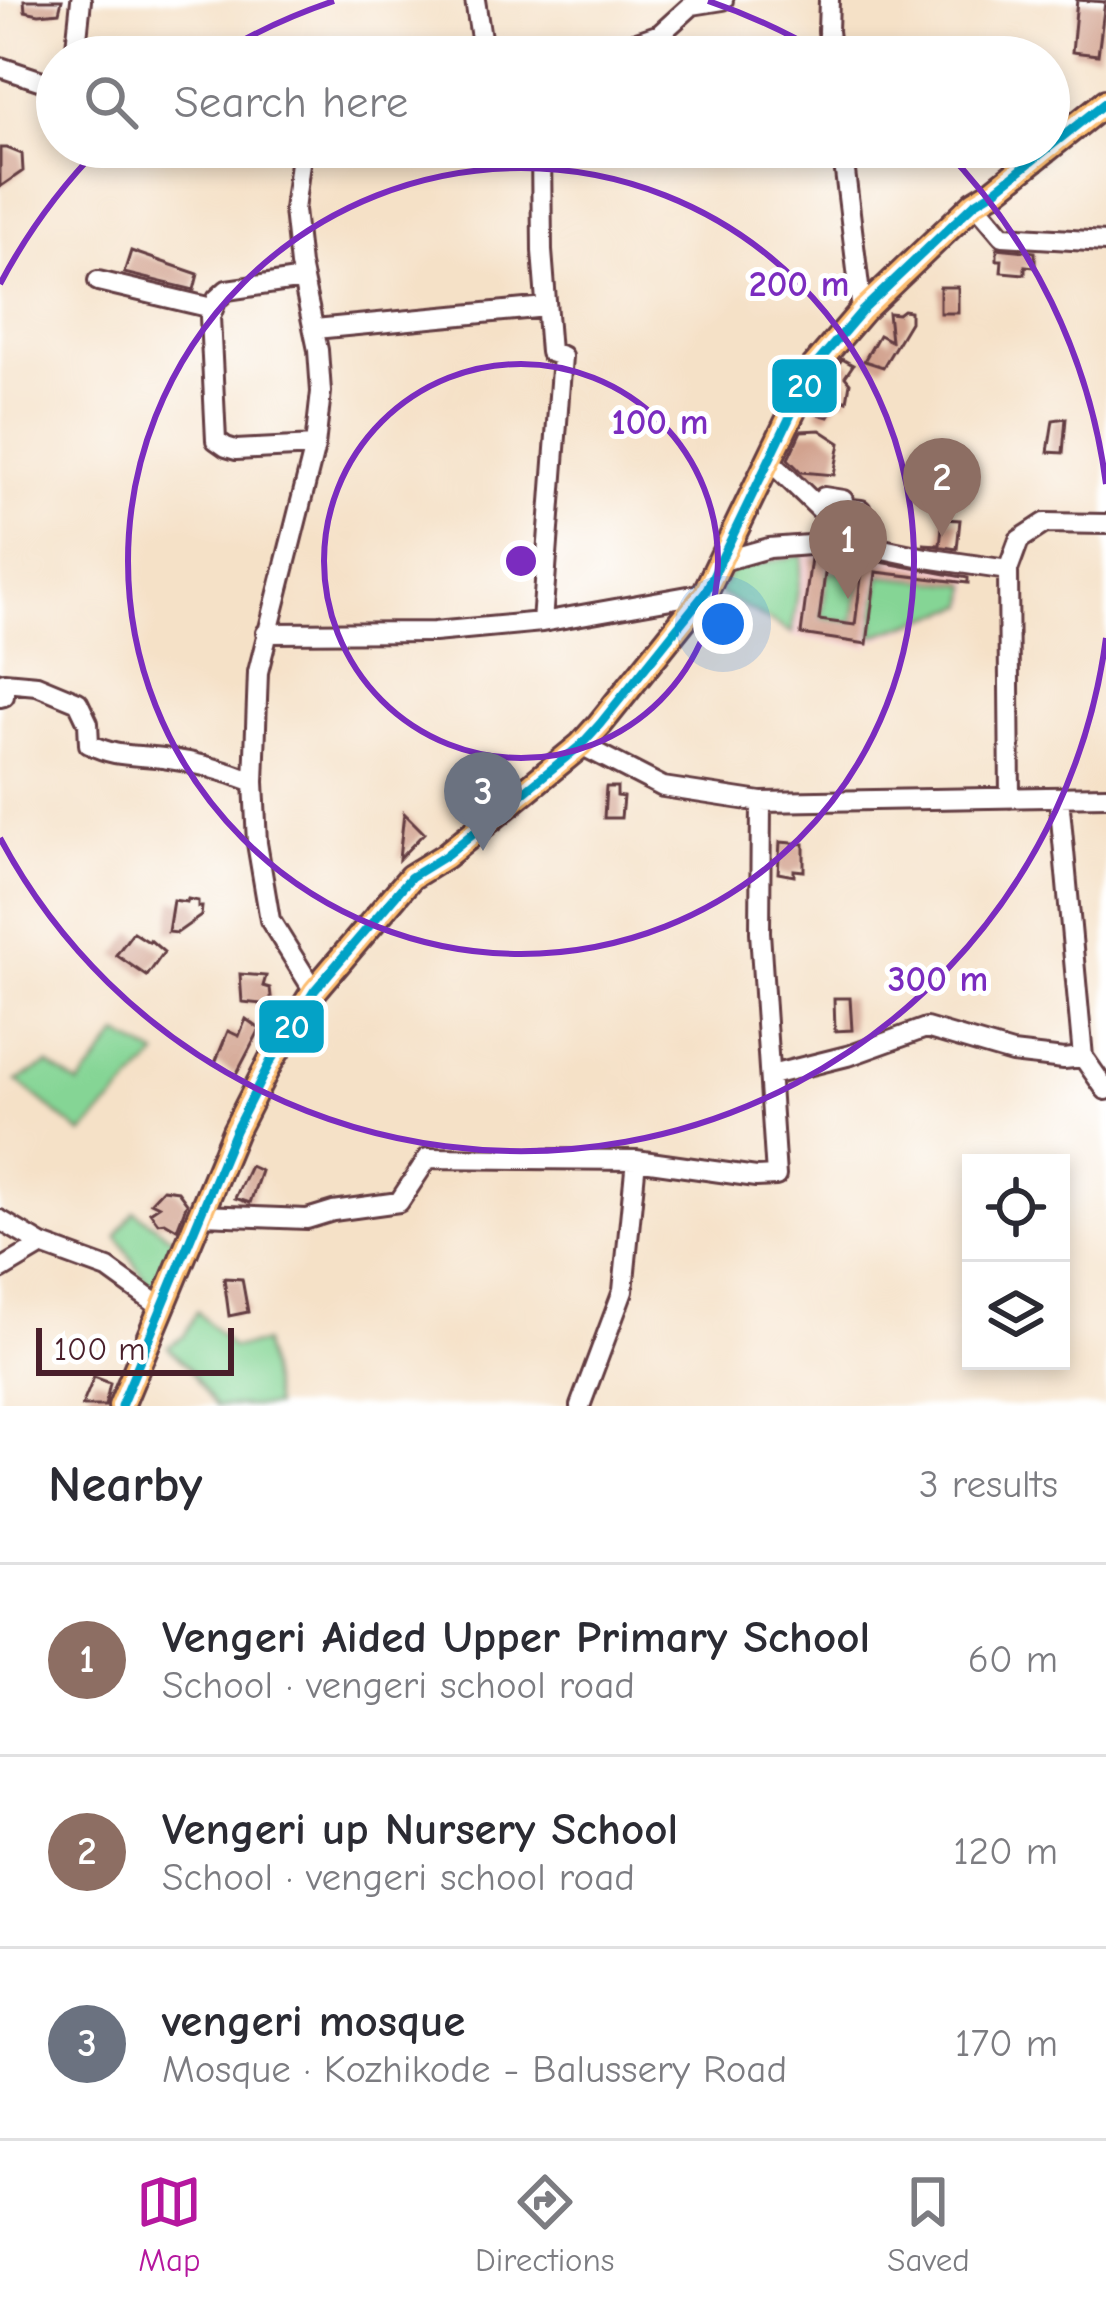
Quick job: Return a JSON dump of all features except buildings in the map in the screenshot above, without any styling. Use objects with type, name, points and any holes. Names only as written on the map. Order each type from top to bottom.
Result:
[{"type":"main road","points":[[1070,130],[1106,102]]},
{"type":"main road","points":[[121,1406],[235,1131],[314,992],[411,877],[445,856],[581,745],[705,593],[814,367],[862,310],[974,203],[1022,168]]},
{"type":"street","points":[[77,36],[81,0]]},
{"type":"street","points":[[476,0],[481,36]]},
{"type":"street","points":[[653,36],[692,5],[723,0]]},
{"type":"street","points":[[828,36],[830,0]]},
{"type":"street","points":[[0,67],[36,79]]},
{"type":"street","points":[[299,168],[294,210],[320,392],[315,446],[258,673],[254,782],[256,843],[270,920],[314,992]]},
{"type":"street","points":[[541,168],[550,352],[562,356],[542,622]]},
{"type":"street","points":[[845,168],[862,310]]},
{"type":"street","points":[[974,203],[1003,236],[1106,242]]},
{"type":"street","points":[[303,279],[227,290],[212,308],[216,440],[236,450],[315,446]]},
{"type":"street","points":[[98,281],[212,308]]},
{"type":"street","points":[[314,329],[546,307]]},
{"type":"street","points":[[768,460],[820,509],[824,497],[843,500],[842,508],[861,510]]},
{"type":"street","points":[[1010,798],[1008,570],[1018,540],[1045,523],[1106,524]]},
{"type":"street","points":[[719,562],[769,548],[849,542],[1008,570]]},
{"type":"street","points":[[266,632],[434,632],[542,622],[705,593]]},
{"type":"street","points":[[0,697],[4,696],[4,682],[37,686],[77,701],[88,723],[89,744],[111,755],[215,766],[254,782]]},
{"type":"street","points":[[581,745],[663,787],[761,802],[1106,796]]},
{"type":"street","points":[[1059,797],[1083,1057],[1106,1090]]},
{"type":"street","points":[[201,1215],[307,1219],[399,1202],[428,1158],[636,1160],[776,1176],[760,932],[761,802]]},
{"type":"street","points":[[772,1075],[851,1055],[926,1028],[1012,1053],[1083,1057]]},
{"type":"street","points":[[580,1406],[623,1291],[636,1160]]},
{"type":"street","points":[[0,1220],[42,1245],[108,1269],[162,1308]]},
{"type":"street","points":[[0,1270],[42,1245]]},
{"type":"shaded area","points":[[806,547],[975,567],[970,606],[868,647],[796,638],[715,593],[730,566]]},
{"type":"green space","points":[[803,555],[792,633],[719,593],[733,568]]},
{"type":"green space","points":[[828,571],[859,575],[853,622],[822,618]]},
{"type":"green space","points":[[880,576],[969,585],[967,605],[873,636]]},
{"type":"green space","points":[[119,1035],[158,1056],[82,1134],[17,1081],[48,1064],[79,1085]]},
{"type":"green space","points":[[134,1211],[190,1250],[157,1298],[117,1236]]},
{"type":"green space","points":[[197,1311],[232,1348],[263,1343],[274,1406],[215,1406],[168,1347],[184,1336]]},
{"type":"transit line","name":"20","points":[[1070,131],[1106,102]]},
{"type":"transit line","name":"20","points":[[121,1406],[235,1131],[314,991],[411,877],[445,856],[581,745],[600,724],[705,593],[814,367],[862,311],[975,203],[1023,168]]},
{"type":"place","name":"Vengeri up Nursery School","points":[[942,537]]},
{"type":"place","name":"Vengeri Aided Upper Primary School","points":[[848,599]]},
{"type":"place","name":"vengeri mosque","points":[[483,851]]}]
